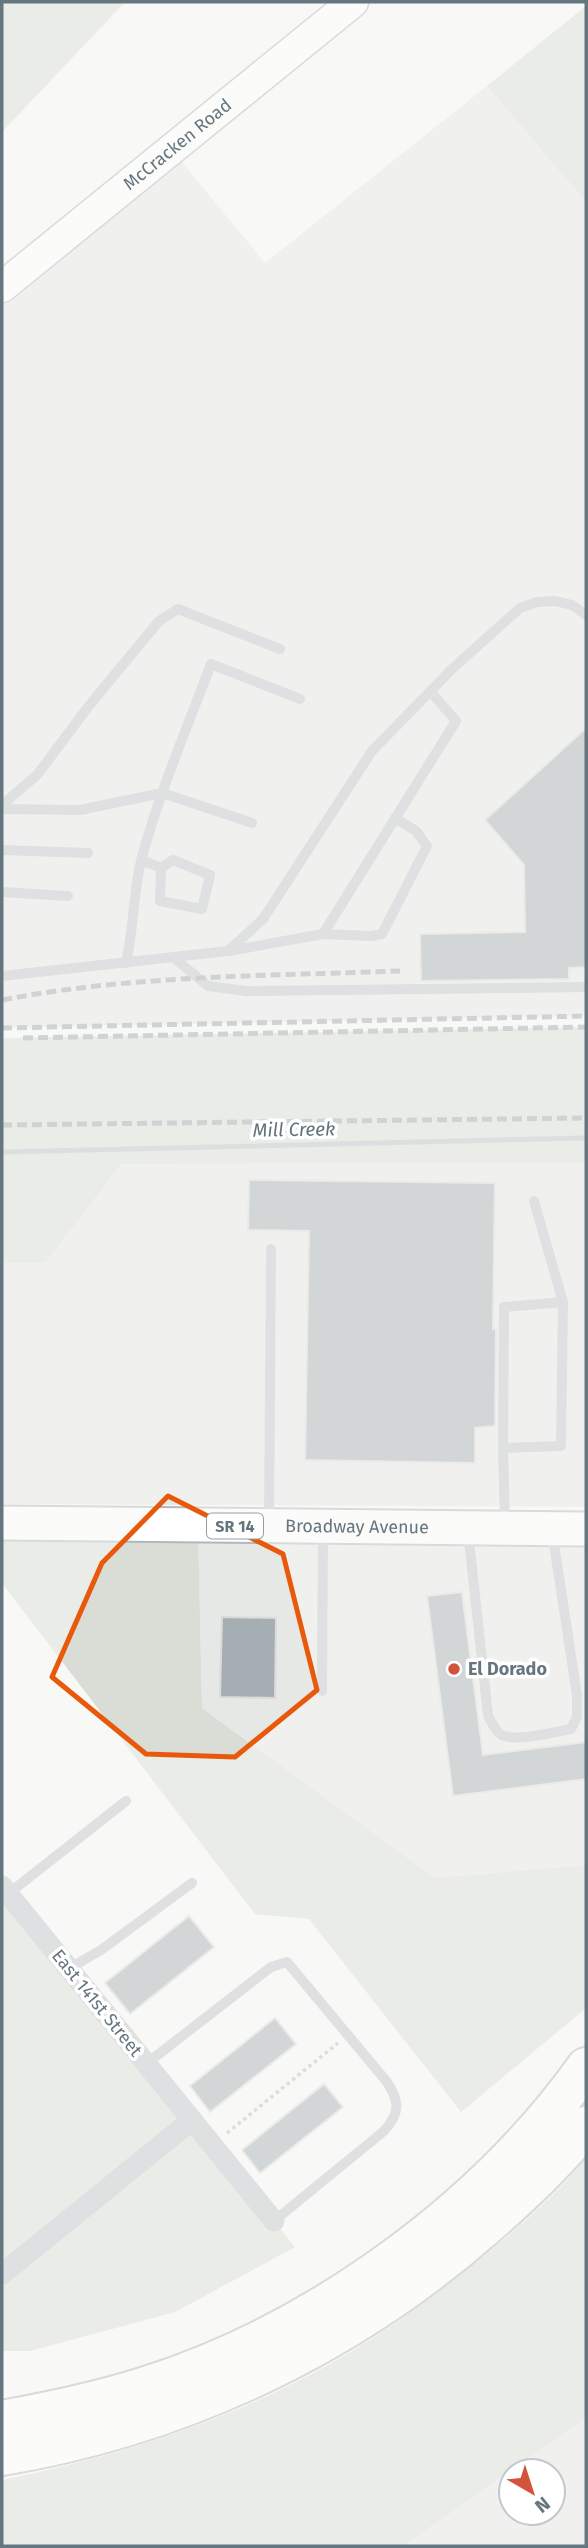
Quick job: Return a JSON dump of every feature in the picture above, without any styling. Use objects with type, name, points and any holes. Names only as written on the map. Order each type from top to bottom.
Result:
[{"type":"highway","points":[[2,2420],[46,2412],[148,2385],[268,2335],[331,2300],[436,2227],[483,2187],[530,2138],[586,2067]]},
{"type":"highway","points":[[2,2456],[136,2424],[204,2400],[328,2340],[387,2304],[453,2255],[546,2171],[586,2126]]},
{"type":"main road","name":"Broadway Avenue","points":[[2,1523],[586,1529]]},
{"type":"street","name":"McCracken Road","points":[[2,287],[353,2]]},
{"type":"street","name":"East 141st Street","points":[[5,1890],[274,2221]]},
{"type":"street","points":[[2,2274],[192,2120]]},
{"type":"lane","points":[[228,951],[263,919],[372,751],[430,691],[520,608],[537,602],[555,601],[572,605],[586,615]]},
{"type":"lane","points":[[2,807],[37,775],[129,655],[159,621],[178,609],[280,649]]},
{"type":"lane","points":[[126,963],[141,860],[162,793],[211,664],[300,699]]},
{"type":"lane","points":[[323,934],[456,721],[430,691]]},
{"type":"lane","points":[[2,807],[80,810],[162,793],[252,823]]},
{"type":"lane","points":[[2,976],[228,951],[323,934],[382,934],[427,846],[416,831],[395,818]]},
{"type":"lane","points":[[2,850],[89,853]]},
{"type":"lane","points":[[141,860],[160,868]]},
{"type":"lane","points":[[173,860],[210,875],[202,909],[160,901],[160,868],[173,860]]},
{"type":"lane","points":[[2,891],[68,896]]},
{"type":"lane","points":[[174,958],[208,986],[246,991],[586,987]]},
{"type":"lane","points":[[503,1448],[561,1446],[563,1302],[534,1202]]},
{"type":"lane","points":[[269,1526],[271,1249]]},
{"type":"lane","points":[[505,1528],[504,1307],[563,1302]]},
{"type":"lane","points":[[322,1691],[323,1527]]},
{"type":"lane","points":[[468,1528],[488,1715],[501,1735],[514,1738],[571,1729],[577,1717],[577,1695],[552,1529]]},
{"type":"lane","points":[[5,1890],[126,1801]]},
{"type":"lane","points":[[70,1968],[101,1950],[192,1883]]},
{"type":"lane","points":[[146,2064],[281,1962],[288,1962],[348,2035],[394,2092],[396,2118],[384,2131],[274,2221]]},
{"type":"path","points":[[212,2145],[348,2035]]},
{"type":"highlighted area","points":[[168,1496],[283,1554],[317,1690],[235,1757],[146,1754],[52,1677],[102,1563]]},
{"type":"shaded area","points":[[2,2],[125,2],[2,132]]},
{"type":"shaded area","points":[[586,6],[586,202],[487,86]]},
{"type":"shaded area","points":[[487,86],[586,202],[586,1016],[2,1028],[2,287],[171,149],[265,263]]},
{"type":"shaded area","points":[[586,1027],[586,1162],[121,1164],[45,1263],[2,1263],[2,1038]]},
{"type":"shaded area","points":[[586,1162],[586,1507],[2,1504],[2,1263],[45,1262],[120,1164]]},
{"type":"shaded area","points":[[2,1523],[198,1525],[202,1708],[435,1878],[586,1865],[586,2008],[461,2112],[309,1919],[255,1914],[2,1583]]},
{"type":"shaded area","points":[[198,1525],[586,1529],[586,1865],[435,1878],[202,1708]]},
{"type":"shaded area","points":[[2,1886],[295,2247],[175,2312],[30,2351],[2,2351]]},
{"type":"shaded area","points":[[586,2158],[586,2418],[530,2457],[497,2457],[497,2480],[403,2546],[2,2546],[2,2480],[100,2457],[196,2426],[288,2386],[332,2363],[397,2322],[438,2292],[526,2220]]},
{"type":"shaded area","points":[[586,2418],[586,2546],[403,2546],[497,2480],[497,2527],[567,2527],[567,2457],[530,2457]]},
{"type":"building","points":[[586,728],[586,967],[569,968],[569,979],[421,981],[420,934],[525,932],[524,865],[485,820]]},
{"type":"building","points":[[249,1180],[495,1183],[495,1426],[475,1428],[475,1463],[305,1460],[309,1231],[248,1230]]},
{"type":"building","name":"El Dorado","points":[[462,1592],[483,1755],[586,1742],[586,1779],[453,1796],[427,1596]]},
{"type":"building","points":[[222,1617],[276,1618],[275,1698],[220,1697]]},
{"type":"building","points":[[189,1916],[214,1947],[130,2014],[105,1983]]},
{"type":"building","points":[[275,2018],[296,2044],[210,2112],[190,2086]]},
{"type":"building","points":[[324,2084],[343,2107],[260,2173],[242,2150]]},
{"type":"waterway","name":"Mill Creek","points":[[2,1152],[586,1138]]},
{"type":"railway","points":[[2,1000],[150,981],[400,971]]},
{"type":"railway","points":[[2,1028],[586,1016]]},
{"type":"railway","points":[[23,1038],[586,1027]]},
{"type":"railway","points":[[2,1125],[586,1118]]},
{"type":"place","name":"El Dorado","points":[[454,1669]]}]
